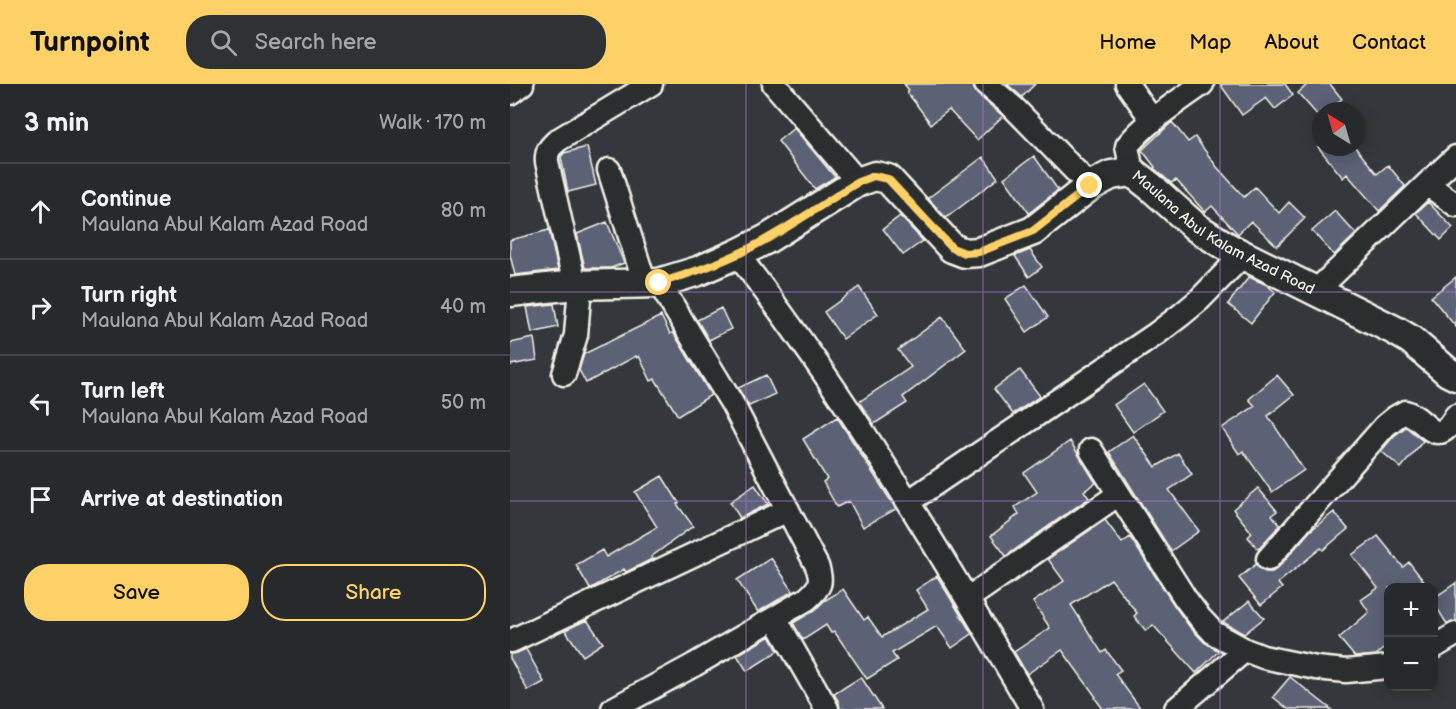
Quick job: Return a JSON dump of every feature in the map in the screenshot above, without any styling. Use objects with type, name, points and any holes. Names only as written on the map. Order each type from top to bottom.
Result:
[{"type":"street","points":[[510,93],[522,84]]},
{"type":"street","points":[[564,374],[576,335],[577,285],[546,155],[550,147],[558,140],[651,84]]},
{"type":"street","points":[[774,84],[858,182]]},
{"type":"street","points":[[986,84],[1013,107],[1090,186]]},
{"type":"street","points":[[1127,84],[1153,121]]},
{"type":"street","points":[[1132,172],[1127,146],[1153,121],[1202,84]]},
{"type":"street","points":[[1317,291],[1456,158]]},
{"type":"street","points":[[609,170],[652,283],[733,405],[821,577],[818,589],[807,599],[613,709]]},
{"type":"street","name":"Maulana Abul Kalam Azad Road","points":[[510,291],[577,285],[652,283],[698,271],[767,239],[858,182],[874,176],[888,179],[952,248],[965,253],[979,252],[1033,231],[1090,186],[1111,175],[1132,172],[1197,228],[1228,248],[1396,331],[1411,340],[1448,372],[1456,376]]},
{"type":"street","points":[[1427,184],[1456,205]]},
{"type":"street","points":[[737,254],[795,331],[908,501],[1032,709]]},
{"type":"street","points":[[908,501],[1164,328],[1199,300],[1243,255]]},
{"type":"street","points":[[1268,559],[1395,417],[1405,412],[1412,414],[1429,430],[1438,432],[1447,428],[1456,416]]},
{"type":"street","points":[[1091,450],[1185,598],[1214,633],[1228,642],[1263,657],[1316,668],[1346,671],[1384,667]]},
{"type":"street","points":[[967,599],[1119,494]]},
{"type":"street","points":[[511,641],[788,510]]},
{"type":"street","points":[[776,618],[818,706]]},
{"type":"street","points":[[1438,645],[1456,634]]},
{"type":"street","points":[[1176,709],[1245,650]]},
{"type":"building","points":[[904,84],[973,84],[977,94],[1003,116],[977,140],[949,110],[931,124],[907,92],[909,90]]},
{"type":"building","points":[[1007,84],[1035,84],[1022,97]]},
{"type":"building","points":[[1220,84],[1285,84],[1293,95],[1275,109],[1266,98],[1242,115]]},
{"type":"building","points":[[1308,84],[1330,84],[1342,99],[1338,102],[1312,102],[1312,109],[1298,93]]},
{"type":"building","points":[[1172,122],[1188,142],[1195,137],[1217,167],[1244,197],[1255,187],[1279,213],[1289,202],[1305,218],[1277,246],[1251,221],[1238,234],[1212,206],[1205,212],[1176,180],[1171,183],[1155,169],[1142,150]]},
{"type":"building","points":[[794,128],[835,177],[815,189],[778,141]]},
{"type":"building","points":[[587,147],[596,185],[568,192],[561,157],[564,153]]},
{"type":"building","points":[[1034,156],[1058,190],[1029,213],[1004,178]]},
{"type":"building","points":[[1325,156],[1362,156],[1377,174],[1388,165],[1405,186],[1379,211],[1347,174],[1343,178]]},
{"type":"building","points":[[983,157],[998,178],[946,218],[928,198]]},
{"type":"building","points":[[1428,202],[1453,228],[1441,240],[1416,213]]},
{"type":"building","points":[[1335,211],[1356,234],[1334,255],[1312,231]]},
{"type":"building","points":[[900,216],[923,241],[903,255],[883,229]]},
{"type":"building","points":[[607,222],[624,263],[611,268],[585,268],[577,234]]},
{"type":"building","points":[[549,230],[558,270],[515,275],[510,255],[510,240]]},
{"type":"building","points":[[1030,250],[1042,267],[1029,277],[1015,256]]},
{"type":"building","points":[[1249,277],[1267,285],[1275,292],[1251,323],[1228,304]]},
{"type":"building","points":[[1456,277],[1456,327],[1431,297]]},
{"type":"building","points":[[1026,285],[1048,317],[1027,332],[1005,299]]},
{"type":"building","points":[[859,287],[878,314],[843,339],[824,312]]},
{"type":"building","points":[[554,304],[558,327],[532,333],[527,307]]},
{"type":"building","points":[[721,308],[731,329],[709,340],[697,320]]},
{"type":"building","points":[[661,316],[670,334],[673,332],[711,395],[678,416],[655,379],[651,381],[639,356],[586,383],[579,370],[584,354]]},
{"type":"building","points":[[942,317],[966,349],[903,397],[907,403],[874,424],[859,402],[911,367],[898,350]]},
{"type":"building","points":[[534,338],[537,360],[510,365],[510,343]]},
{"type":"building","points":[[1020,370],[1040,396],[1013,414],[994,389]]},
{"type":"building","points":[[766,375],[775,394],[749,406],[738,388]]},
{"type":"building","points":[[1277,375],[1294,395],[1268,416],[1304,470],[1272,492],[1243,451],[1239,454],[1222,428],[1255,406],[1249,399]]},
{"type":"building","points":[[1144,384],[1163,411],[1133,432],[1114,405]]},
{"type":"building","points":[[837,417],[896,509],[863,527],[849,501],[837,507],[823,482],[827,479],[803,439]]},
{"type":"building","points":[[1406,427],[1423,441],[1401,468],[1381,451],[1394,436]]},
{"type":"building","points":[[1133,435],[1156,467],[1178,453],[1192,474],[1169,490],[1199,531],[1171,551],[1109,452]]},
{"type":"building","points":[[1070,441],[1096,483],[1084,491],[1089,498],[1006,556],[991,536],[1019,514],[1015,507],[1037,492],[1024,473]]},
{"type":"building","points":[[662,476],[679,503],[677,504],[693,526],[651,557],[652,559],[626,572],[624,569],[590,589],[576,565],[602,550],[606,557],[657,527],[635,492]]},
{"type":"building","points":[[755,485],[768,504],[740,518],[730,502]]},
{"type":"building","points":[[1258,488],[1277,511],[1272,515],[1280,525],[1258,549],[1248,537],[1252,533],[1233,509]]},
{"type":"building","points":[[1334,512],[1348,529],[1278,583],[1282,588],[1261,605],[1239,578],[1256,564],[1266,572],[1272,572],[1278,568],[1310,531]]},
{"type":"building","points":[[1105,520],[1122,543],[1130,537],[1189,626],[1204,642],[1219,651],[1196,673],[1153,625],[1146,631],[1134,616],[1137,613],[1111,579],[1071,605],[1102,653],[1106,650],[1121,670],[1115,674],[1141,709],[1103,709],[1062,650],[1027,674],[1014,652],[1050,628],[1033,602],[1064,581],[1048,559]]},
{"type":"building","points":[[1378,536],[1403,567],[1409,562],[1425,583],[1384,583],[1384,648],[1376,655],[1355,657],[1339,638],[1369,612],[1361,600],[1378,588],[1352,555]]},
{"type":"building","points":[[771,558],[793,591],[758,612],[737,580]]},
{"type":"building","points":[[937,576],[972,634],[952,648],[937,626],[892,653],[897,660],[867,679],[834,631],[831,633],[826,625],[803,640],[793,623],[814,611],[824,601],[843,589],[864,620],[868,617],[882,637],[928,609],[916,590]]},
{"type":"building","points":[[1456,583],[1456,621],[1447,624],[1438,609],[1438,595]]},
{"type":"building","points":[[1249,601],[1264,618],[1244,634],[1223,622]]},
{"type":"building","points":[[587,620],[603,643],[583,656],[565,630]]},
{"type":"building","points":[[770,636],[778,651],[747,671],[737,655]]},
{"type":"building","points":[[526,649],[544,682],[528,691],[510,658],[510,654]]},
{"type":"building","points":[[861,677],[882,709],[840,709],[834,694]]},
{"type":"building","points":[[1290,677],[1331,709],[1288,709],[1273,697]]},
{"type":"route","points":[[659,283],[698,271],[737,254],[767,239],[858,182],[874,176],[888,179],[952,248],[965,253],[979,252],[1033,231],[1090,186]]}]
